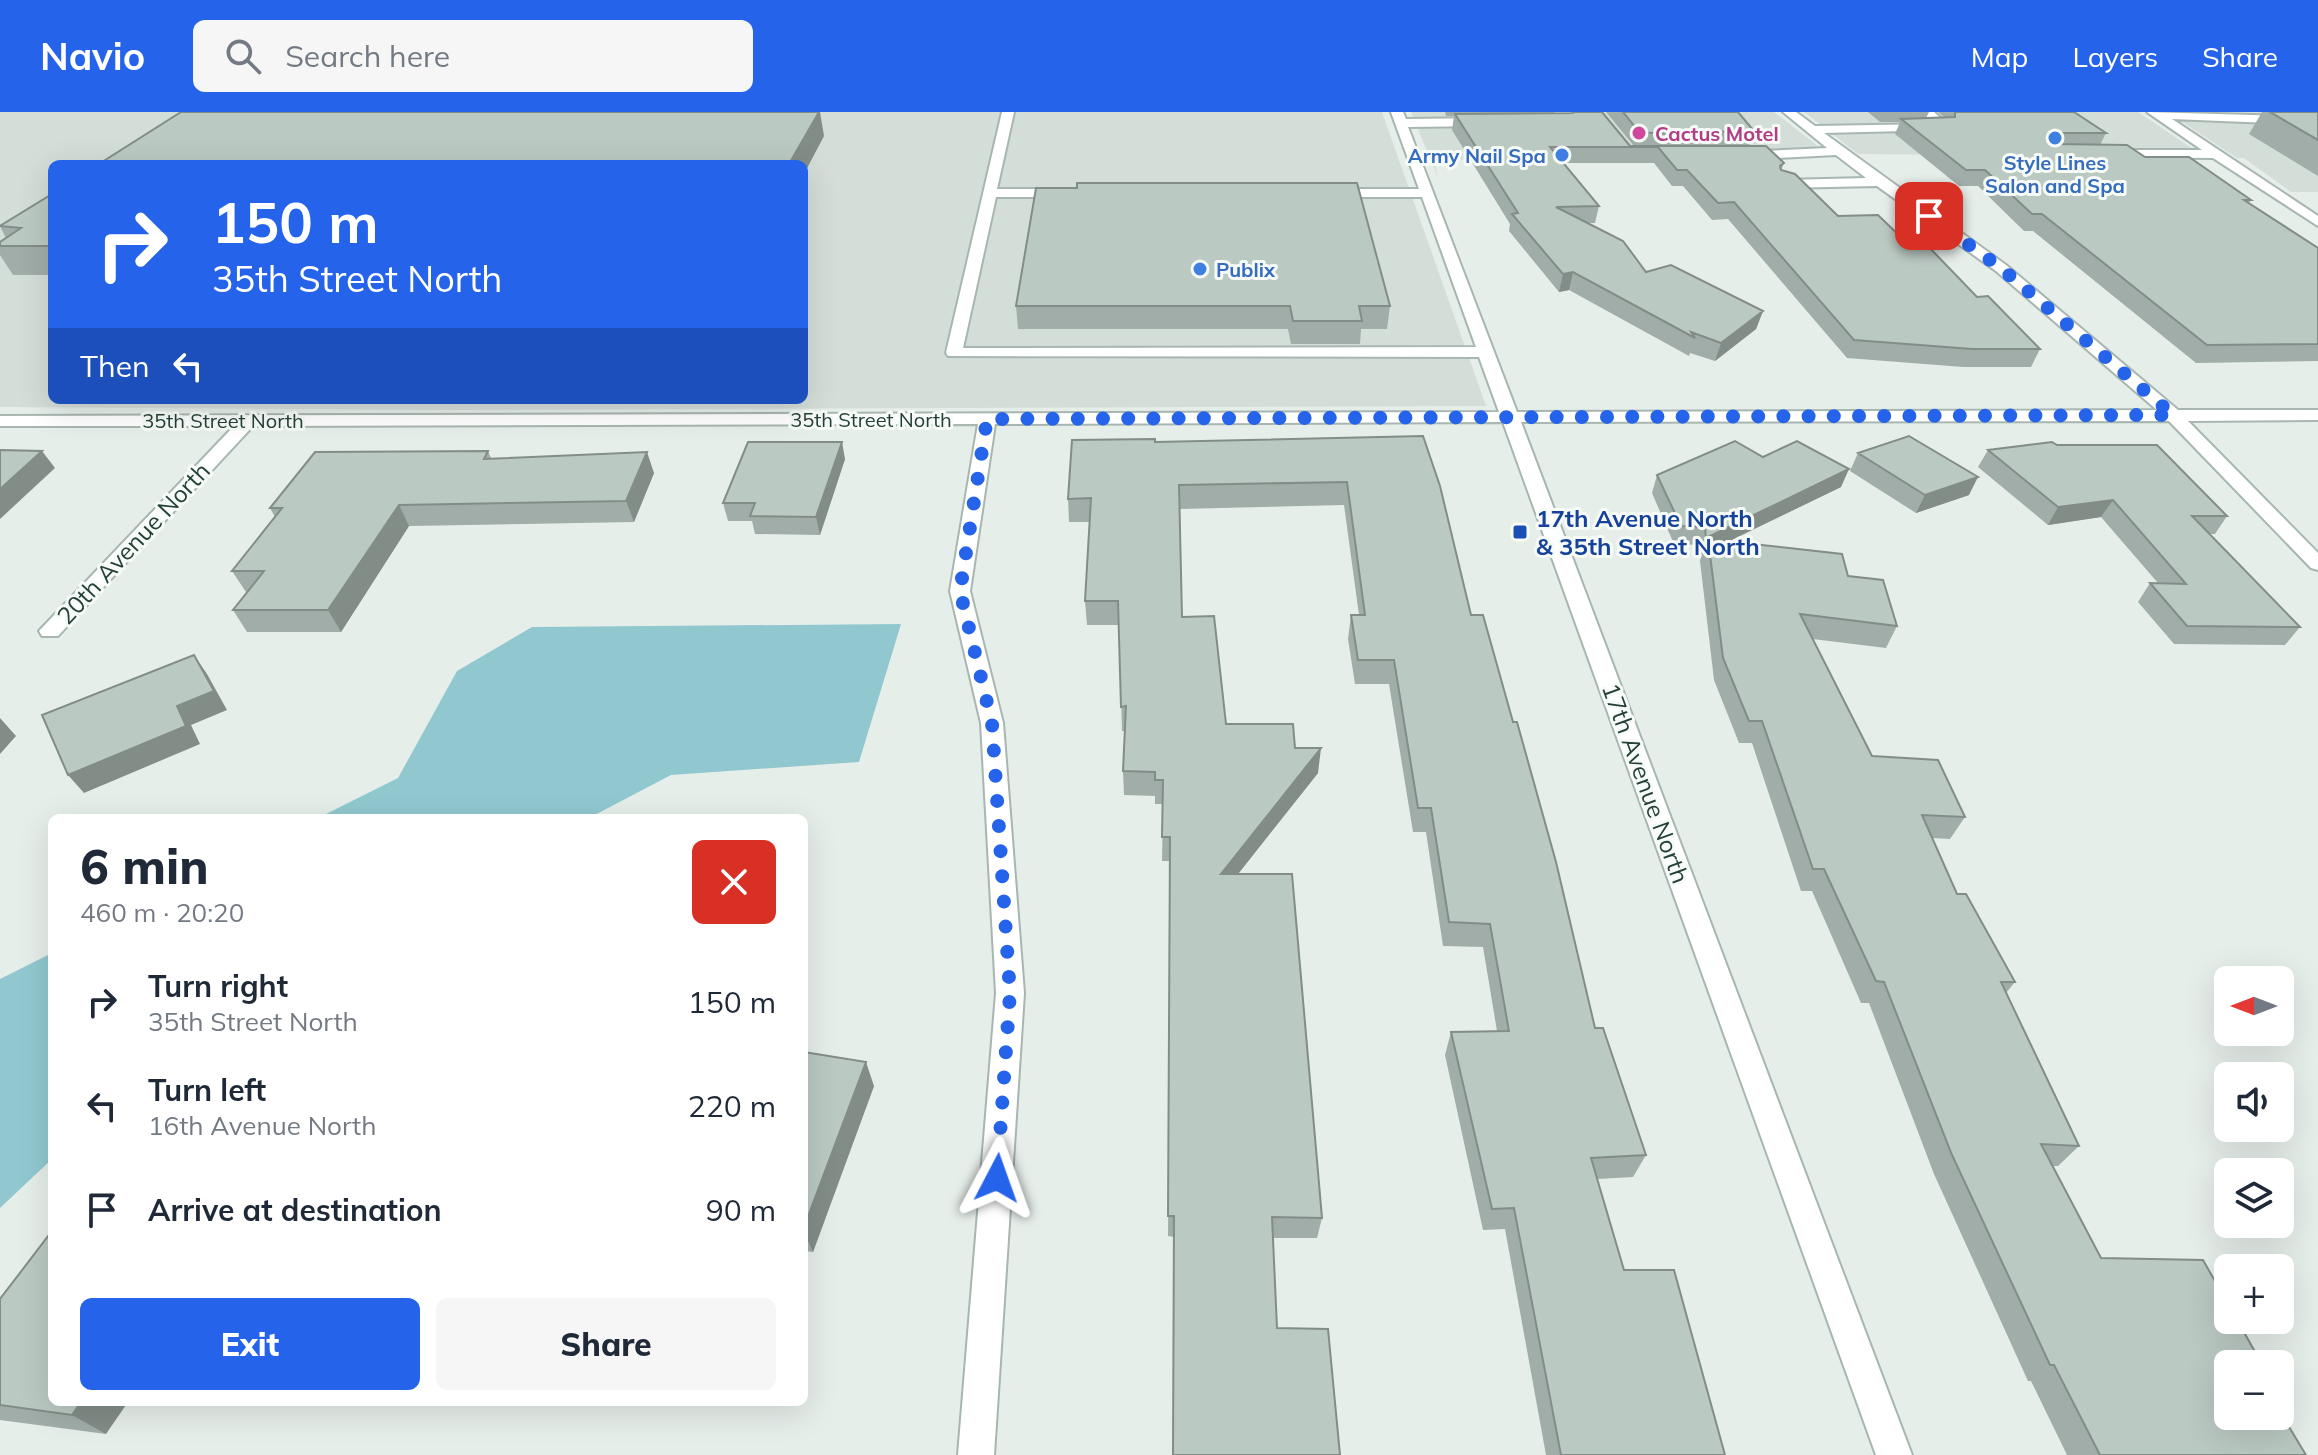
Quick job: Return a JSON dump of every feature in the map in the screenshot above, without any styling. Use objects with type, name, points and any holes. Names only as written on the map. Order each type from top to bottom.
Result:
[{"type":"street","points":[[1008,112],[954,353],[1488,352]]},
{"type":"street","points":[[1789,112],[2001,268],[2173,415],[2318,564]]},
{"type":"street","points":[[1812,130],[1943,127],[1927,112]]},
{"type":"street","points":[[2155,113],[2318,121]]},
{"type":"street","points":[[2155,113],[2318,222]]},
{"type":"street","points":[[1398,117],[1508,122]]},
{"type":"street","name":"17th Avenue North","points":[[1398,117],[1488,352],[1894,1455]]},
{"type":"street","points":[[2109,137],[2134,154]]},
{"type":"street","points":[[1723,156],[1840,151]]},
{"type":"street","points":[[2102,154],[2216,154]]},
{"type":"street","points":[[1784,184],[1881,182]]},
{"type":"street","points":[[989,193],[1077,193]]},
{"type":"street","points":[[1314,193],[1427,193]]},
{"type":"street","name":"35th Street North","points":[[0,421],[2318,415]]},
{"type":"street","points":[[976,1455],[1010,993],[992,723],[960,591],[987,419]]},
{"type":"street","name":"20th Avenue North","points":[[50,631],[249,420]]},
{"type":"shaded area","points":[[0,112],[1382,112],[1486,406],[467,410],[0,407]]},
{"type":"shaded area","points":[[1411,112],[1774,112],[1828,154],[1434,160],[1438,178]]},
{"type":"shaded area","points":[[1804,112],[2138,112],[2205,157],[1858,154]]},
{"type":"shaded area","points":[[2167,112],[2318,112],[2318,192],[2291,192],[2244,158],[2237,158]]},
{"type":"water","points":[[901,624],[859,762],[671,775],[597,814],[326,814],[398,778],[457,671],[532,627]]},
{"type":"water","points":[[48,955],[48,1163],[0,1208],[0,979]]},
{"type":"building","points":[[181,112],[819,112],[791,160],[105,160]]},
{"type":"building","points":[[1602,112],[1630,146],[1766,146],[1784,163],[1780,166],[1781,170],[1795,174],[1838,216],[1878,215],[1907,243],[1925,243],[1977,297],[1988,296],[2040,349],[1972,349],[1854,340],[1734,202],[1718,203],[1687,170],[1677,170],[1658,147],[1550,147],[1599,206],[1556,207],[1623,241],[1646,272],[1671,265],[1763,311],[1721,343],[1691,332],[1695,338],[1573,272],[1563,274],[1512,214],[1518,213],[1455,114]]},
{"type":"building","points":[[1623,112],[1738,112],[1754,131],[1640,133]]},
{"type":"building","points":[[1955,112],[2074,112],[2106,133],[2062,133],[2053,139],[2056,144],[2127,145],[2145,157],[2189,157],[2251,200],[2244,200],[2318,248],[2318,344],[2207,345],[2042,214],[2032,214],[1985,170],[1966,170],[1901,119],[1955,117]]},
{"type":"building","points":[[2270,112],[2318,112],[2318,140]]},
{"type":"building","name":"Publix","points":[[1077,183],[1357,183],[1390,306],[1359,306],[1362,321],[1293,321],[1290,306],[1016,306],[1036,188],[1077,188]]},
{"type":"building","points":[[48,196],[48,246],[0,246],[0,242],[21,228],[0,226]]},
{"type":"building","points":[[1423,436],[1440,486],[1471,615],[1483,615],[1513,722],[1517,722],[1556,862],[1595,1028],[1603,1028],[1646,1155],[1591,1158],[1624,1270],[1674,1270],[1725,1455],[1561,1455],[1514,1208],[1492,1209],[1451,1032],[1509,1031],[1490,924],[1449,922],[1431,808],[1418,808],[1394,660],[1358,660],[1351,615],[1365,615],[1347,482],[1179,485],[1182,617],[1214,616],[1226,724],[1293,724],[1295,748],[1321,748],[1221,874],[1292,874],[1322,1218],[1272,1217],[1277,1328],[1328,1329],[1340,1455],[1173,1455],[1174,1216],[1168,1216],[1170,837],[1162,837],[1163,780],[1155,780],[1155,772],[1123,771],[1126,706],[1121,707],[1118,601],[1085,601],[1091,498],[1068,499],[1072,440],[1155,439],[1155,442]]},
{"type":"building","points":[[1909,436],[1978,477],[1925,495],[1858,453]]},
{"type":"building","points":[[1735,441],[1763,457],[1797,441],[1849,469],[1706,538],[1705,527],[1681,526],[1657,475]]},
{"type":"building","points":[[748,442],[842,442],[816,517],[750,516],[755,503],[723,503]]},
{"type":"building","points":[[2052,442],[2057,445],[2157,445],[2227,516],[2192,516],[2300,627],[2187,626],[2150,583],[2186,584],[2113,500],[2058,507],[1988,450]]},
{"type":"building","points":[[0,450],[42,451],[0,489]]},
{"type":"building","points":[[488,451],[484,459],[647,452],[626,501],[399,505],[328,610],[233,610],[264,571],[232,571],[282,508],[270,508],[315,452]]},
{"type":"building","points":[[1708,539],[1842,554],[1848,576],[1883,580],[1897,626],[1800,614],[1872,756],[1938,760],[1965,817],[1922,815],[1957,894],[1966,894],[2015,982],[2001,982],[2079,1146],[2041,1144],[2101,1258],[2203,1260],[2214,1279],[2214,1334],[2245,1334],[2254,1350],[2214,1350],[2214,1430],[2291,1430],[2306,1455],[2100,1455],[2054,1365],[2050,1365],[1952,1155],[1884,982],[1876,981],[1824,869],[1813,869],[1762,721],[1749,721],[1723,658]]},
{"type":"building","points":[[194,655],[214,691],[177,706],[186,726],[68,775],[42,715]]},
{"type":"building","points":[[808,1053],[866,1062],[808,1216]]},
{"type":"building","points":[[48,1236],[48,1406],[78,1406],[72,1415],[0,1405],[0,1299]]},
{"type":"place","name":"Cactus Motel","points":[[1639,133]]},
{"type":"place","name":"Style Lines Salon and Spa","points":[[2055,138]]},
{"type":"place","name":"Army Nail Spa","points":[[1562,155]]},
{"type":"place","name":"Publix","points":[[1200,269]]},
{"type":"place","name":"17th Avenue North & 35th Street North","points":[[1520,532]]},
{"type":"route","points":[[997,1178],[1010,993],[992,723],[960,591],[987,419],[2173,415],[2001,268],[1929,216]]}]
